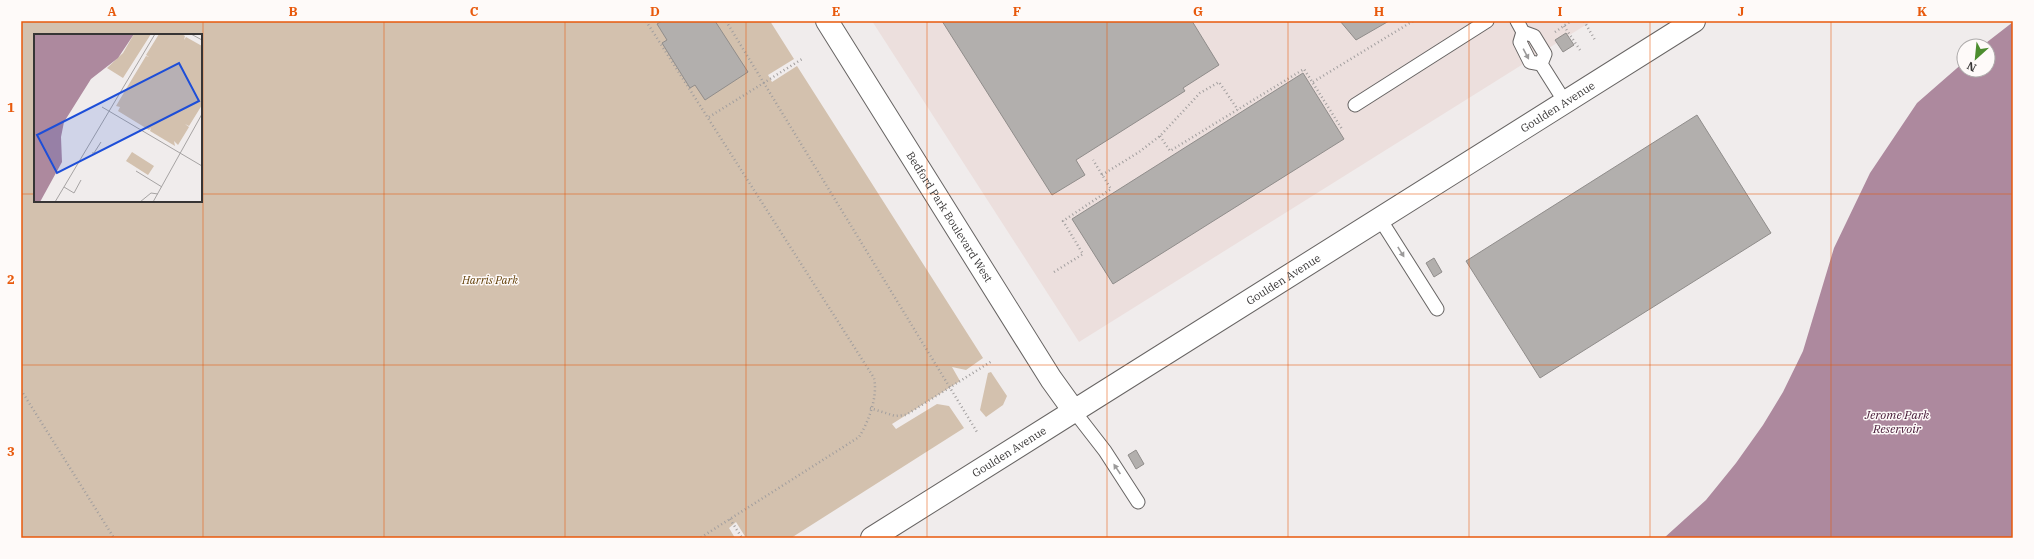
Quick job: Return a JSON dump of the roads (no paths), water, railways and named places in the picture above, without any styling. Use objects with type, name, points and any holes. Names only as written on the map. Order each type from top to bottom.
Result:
[{"type":"street","name":"Bedford Park Boulevard West","points":[[827,21],[1051,379],[1074,411]]},
{"type":"street","name":"Goulden Avenue","points":[[872,538],[1694,21]]},
{"type":"lane","points":[[1355,106],[1487,21]]},
{"type":"lane","points":[[1517,21],[1523,32],[1534,36],[1545,54],[1541,64],[1565,102]]},
{"type":"lane","points":[[1380,219],[1437,309]]},
{"type":"lane","points":[[1074,411],[1105,451],[1138,502]]},
{"type":"water","name":"Jerome Park Reservoir","points":[[2013,22],[2013,538],[1664,538],[1706,500],[1736,463],[1763,425],[1783,392],[1803,351],[1834,248],[1870,173],[1917,103],[1956,69],[1956,78],[1996,78],[1996,38],[1992,38]]},
{"type":"park label","name":"Harris Park","points":[[490,280]]}]
